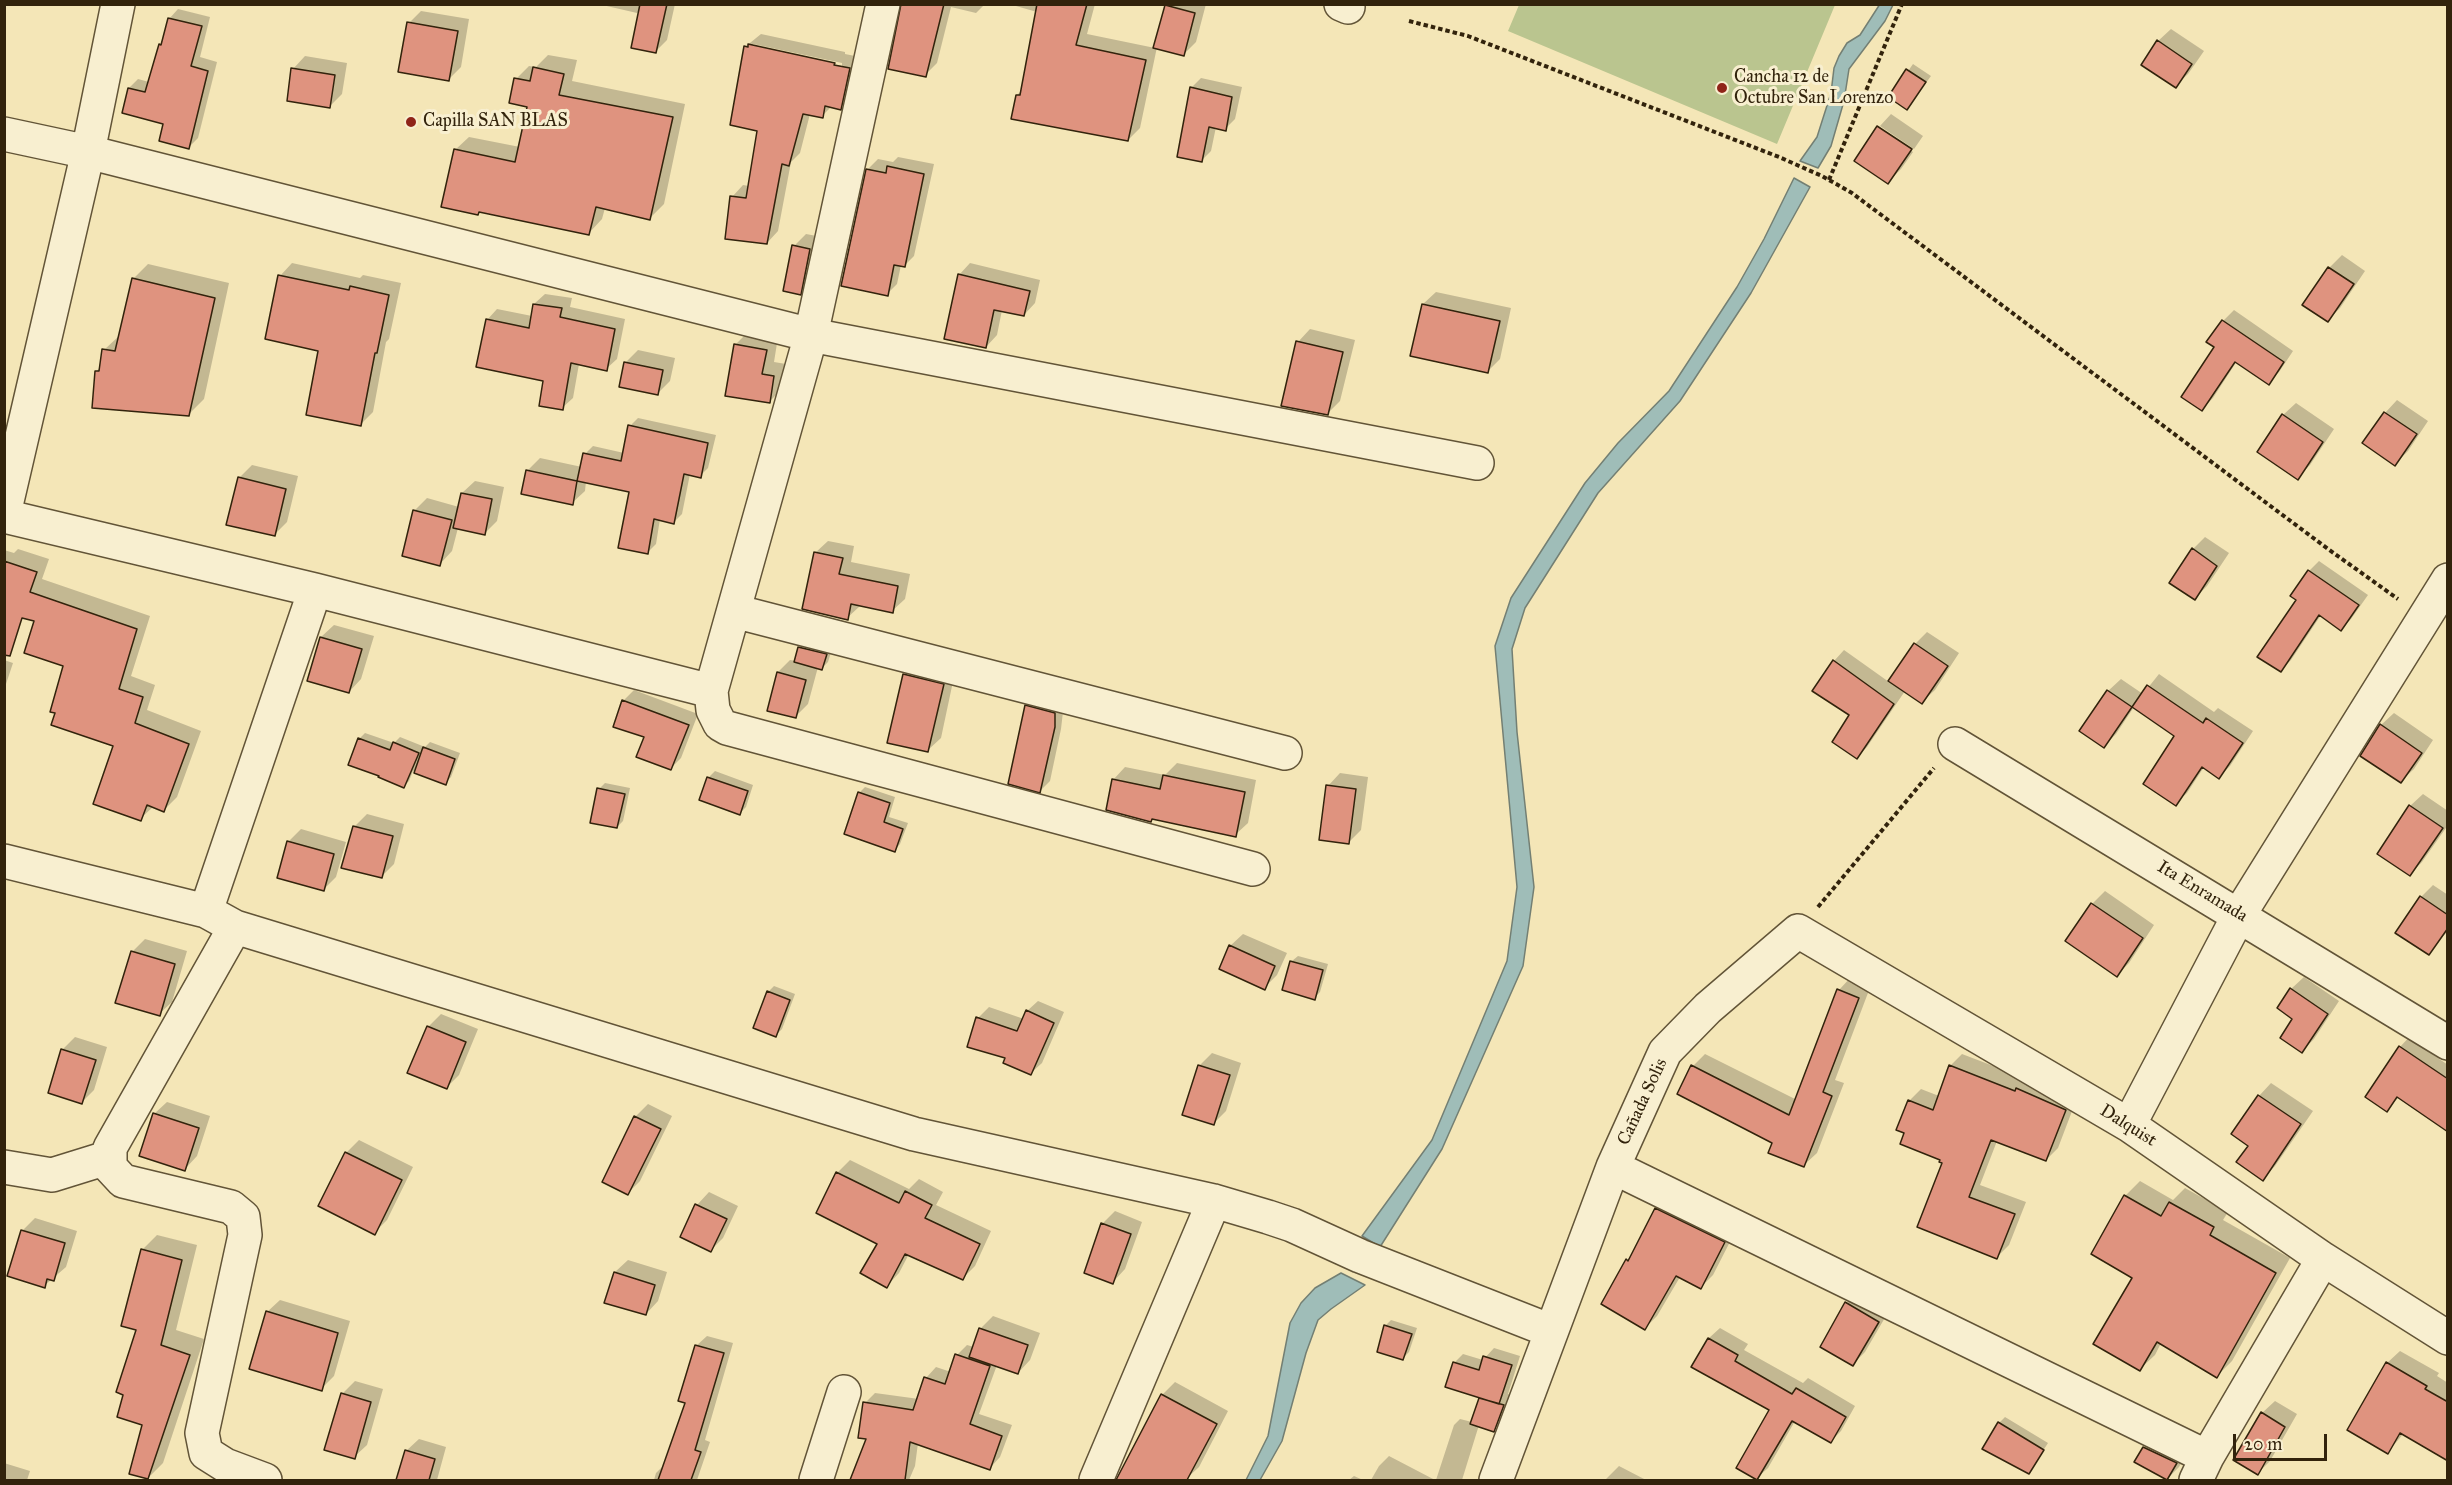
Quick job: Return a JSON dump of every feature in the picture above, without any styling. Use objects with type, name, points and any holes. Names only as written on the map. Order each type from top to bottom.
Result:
[{"type":"street","points":[[118,4],[88,152],[4,515],[315,590],[711,691]]},
{"type":"street","points":[[883,4],[811,335],[711,691],[713,710],[720,724],[727,728],[1253,869]]},
{"type":"street","points":[[4,134],[88,152],[811,335],[1477,463]]},
{"type":"street","points":[[2129,1125],[2240,915],[2437,625],[2448,580]]},
{"type":"street","points":[[206,911],[315,590]]},
{"type":"street","points":[[734,611],[1285,753]]},
{"type":"street","name":"Ita Enramada","points":[[1955,744],[2448,1043]]},
{"type":"street","points":[[4,861],[206,911],[235,927],[915,1134],[1214,1201],[1292,1225],[1360,1256],[1551,1332]]},
{"type":"street","points":[[235,927],[110,1148],[110,1167],[123,1181],[231,1207],[243,1217],[245,1235],[202,1433],[206,1453],[225,1465],[265,1480]]},
{"type":"street","name":"Dalquist","points":[[1798,931],[2129,1125],[2323,1259],[2448,1338]]},
{"type":"street","name":"Cañada Solis","points":[[1496,1480],[1612,1167],[1665,1052],[1708,1008],[1798,931]]},
{"type":"street","points":[[4,1167],[52,1175],[110,1157]]},
{"type":"street","points":[[1612,1167],[2201,1469],[2323,1259]]},
{"type":"street","points":[[1096,1480],[1214,1201]]},
{"type":"street","points":[[816,1480],[844,1392]]},
{"type":"path","points":[[1829,180],[1902,4]]},
{"type":"path","points":[[1409,21],[1468,36],[1779,157],[1822,176],[1852,193],[2328,549],[2437,625]]},
{"type":"path","points":[[1798,931],[1955,744]]},
{"type":"green space","name":"Cancha 12 de Octubre San Lorenzo","points":[[1519,4],[1835,5],[1777,144],[1508,31]]},
{"type":"water","points":[[1880,4],[1893,5],[1885,21],[1849,69],[1844,101],[1831,146],[1818,168],[1800,161],[1817,137],[1831,93],[1834,68],[1839,56],[1847,43],[1860,35]]},
{"type":"water","points":[[1794,178],[1810,187],[1751,293],[1680,401],[1598,493],[1525,608],[1512,649],[1517,732],[1534,887],[1523,966],[1442,1149],[1380,1247],[1362,1236],[1432,1140],[1507,961],[1517,887],[1495,646],[1511,598],[1585,483],[1618,443],[1669,391],[1737,287]]},
{"type":"water","points":[[1341,1273],[1365,1285],[1318,1320],[1306,1353],[1282,1441],[1260,1480],[1246,1480],[1268,1436],[1290,1323],[1301,1303],[1315,1288]]},
{"type":"building","points":[[640,4],[667,4],[656,53],[631,48]]},
{"type":"building","points":[[901,4],[944,4],[926,77],[888,69]]},
{"type":"building","points":[[1037,4],[1087,4],[1076,45],[1146,60],[1128,141],[1011,119],[1016,95],[1020,95]]},
{"type":"building","points":[[1165,5],[1195,13],[1184,56],[1153,48]]},
{"type":"building","points":[[168,18],[202,26],[191,66],[208,71],[189,149],[159,141],[163,124],[122,113],[128,88],[145,92]]},
{"type":"building","points":[[407,22],[458,31],[449,81],[398,72]]},
{"type":"building","points":[[2157,40],[2192,64],[2176,88],[2141,65]]},
{"type":"building","points":[[748,44],[850,68],[841,110],[825,106],[823,118],[803,114],[789,166],[782,164],[767,244],[725,239],[730,196],[746,198],[757,131],[730,125],[744,46],[748,47]]},
{"type":"building","points":[[533,67],[564,74],[559,95],[673,117],[650,220],[596,207],[589,235],[479,212],[478,215],[441,207],[454,149],[515,162],[527,107],[509,103],[514,78],[530,81]]},
{"type":"building","points":[[291,68],[335,75],[330,108],[287,101]]},
{"type":"building","points":[[1906,69],[1926,82],[1907,110],[1888,97]]},
{"type":"building","points":[[1190,87],[1232,97],[1226,131],[1209,127],[1202,162],[1177,157]]},
{"type":"building","points":[[1877,126],[1912,149],[1888,184],[1854,161]]},
{"type":"building","points":[[887,166],[924,174],[905,267],[894,265],[888,296],[841,286],[866,169],[886,173]]},
{"type":"building","points":[[792,245],[810,249],[801,295],[783,291]]},
{"type":"building","points":[[2328,267],[2354,284],[2328,322],[2302,305]]},
{"type":"building","points":[[958,274],[1030,291],[1024,316],[994,310],[986,348],[944,339]]},
{"type":"building","points":[[278,275],[349,290],[350,286],[389,295],[361,426],[306,415],[318,351],[265,339]]},
{"type":"building","points":[[132,278],[215,298],[189,416],[92,408],[95,371],[99,371],[102,349],[115,351]]},
{"type":"building","points":[[533,304],[562,308],[560,317],[615,329],[607,371],[571,363],[563,410],[539,406],[543,381],[476,367],[486,319],[529,328]]},
{"type":"building","points":[[1422,304],[1500,321],[1488,373],[1410,356]]},
{"type":"building","points":[[2222,320],[2284,362],[2269,385],[2235,362],[2202,411],[2181,397],[2214,347],[2206,342]]},
{"type":"building","points":[[1296,341],[1343,352],[1328,415],[1281,406]]},
{"type":"building","points":[[734,344],[767,350],[762,374],[774,376],[770,403],[725,396]]},
{"type":"building","points":[[624,362],[663,370],[658,395],[619,387]]},
{"type":"building","points":[[2384,412],[2417,434],[2395,466],[2362,443]]},
{"type":"building","points":[[2282,414],[2323,442],[2298,480],[2257,452]]},
{"type":"building","points":[[628,425],[708,443],[701,478],[684,474],[674,524],[654,519],[648,554],[618,548],[629,492],[577,481],[583,453],[621,461]]},
{"type":"building","points":[[526,470],[577,481],[573,505],[521,494]]},
{"type":"building","points":[[238,477],[286,489],[275,536],[226,525]]},
{"type":"building","points":[[461,493],[492,499],[485,535],[453,528]]},
{"type":"building","points":[[413,510],[452,520],[440,566],[402,556]]},
{"type":"building","points":[[2192,548],[2217,566],[2195,600],[2169,583]]},
{"type":"building","points":[[814,552],[843,558],[839,574],[898,586],[893,613],[851,604],[848,620],[802,609]]},
{"type":"building","points":[[4,561],[37,572],[30,592],[137,629],[119,689],[143,697],[135,723],[189,744],[164,812],[147,805],[141,821],[93,804],[113,746],[51,725],[55,713],[50,712],[63,666],[24,653],[34,621],[22,618],[10,656],[4,655]]},
{"type":"building","points":[[2308,570],[2359,605],[2341,631],[2319,615],[2281,672],[2257,657],[2296,600],[2290,596]]},
{"type":"building","points":[[320,637],[362,649],[349,693],[307,681]]},
{"type":"building","points":[[1914,643],[1948,666],[1922,704],[1888,681]]},
{"type":"building","points":[[798,647],[827,654],[822,670],[794,662]]},
{"type":"building","points":[[1833,660],[1894,704],[1857,759],[1832,742],[1849,715],[1812,691]]},
{"type":"building","points":[[777,672],[806,680],[796,718],[767,711]]},
{"type":"building","points":[[903,674],[944,684],[928,752],[887,743]]},
{"type":"building","points":[[2147,685],[2203,723],[2206,718],[2243,743],[2219,779],[2202,767],[2176,806],[2143,784],[2174,736],[2132,707]]},
{"type":"building","points":[[2107,690],[2132,707],[2104,748],[2079,731]]},
{"type":"building","points":[[622,700],[689,725],[671,770],[636,757],[644,737],[613,727]]},
{"type":"building","points":[[1025,705],[1055,713],[1055,727],[1040,793],[1008,784]]},
{"type":"building","points":[[2380,724],[2422,753],[2401,783],[2360,756]]},
{"type":"building","points":[[358,738],[390,750],[393,742],[419,753],[404,788],[348,765]]},
{"type":"building","points":[[423,747],[455,759],[446,785],[414,773]]},
{"type":"building","points":[[1163,775],[1245,792],[1236,837],[1152,819],[1151,822],[1106,810],[1112,779],[1160,789]]},
{"type":"building","points":[[707,777],[748,791],[740,815],[699,800]]},
{"type":"building","points":[[1326,785],[1356,789],[1349,844],[1319,840]]},
{"type":"building","points":[[597,788],[625,794],[617,828],[590,823]]},
{"type":"building","points":[[858,792],[890,803],[884,822],[903,829],[895,852],[844,834]]},
{"type":"building","points":[[2409,805],[2443,828],[2410,876],[2377,854]]},
{"type":"building","points":[[353,826],[393,836],[382,878],[341,868]]},
{"type":"building","points":[[287,841],[334,854],[324,891],[277,878]]},
{"type":"building","points":[[2420,896],[2448,915],[2448,928],[2429,955],[2395,933]]},
{"type":"building","points":[[2091,903],[2143,938],[2117,977],[2065,941]]},
{"type":"building","points":[[1229,945],[1275,966],[1265,990],[1219,969]]},
{"type":"building","points":[[131,951],[175,964],[160,1016],[115,1003]]},
{"type":"building","points":[[1290,961],[1323,970],[1315,1000],[1282,990]]},
{"type":"building","points":[[2290,988],[2328,1014],[2302,1053],[2280,1038],[2292,1019],[2277,1008]]},
{"type":"building","points":[[1837,989],[1859,998],[1823,1092],[1832,1096],[1804,1167],[1768,1153],[1772,1143],[1677,1094],[1691,1065],[1789,1115]]},
{"type":"building","points":[[767,991],[790,1000],[776,1037],[753,1028]]},
{"type":"building","points":[[1026,1010],[1054,1023],[1031,1075],[1003,1063],[1005,1058],[967,1047],[976,1017],[1017,1031]]},
{"type":"building","points":[[427,1026],[466,1042],[447,1089],[407,1073]]},
{"type":"building","points":[[2399,1046],[2448,1079],[2448,1132],[2397,1097],[2387,1112],[2365,1097]]},
{"type":"building","points":[[61,1049],[96,1060],[82,1104],[48,1093]]},
{"type":"building","points":[[1198,1065],[1230,1075],[1214,1125],[1182,1115]]},
{"type":"building","points":[[1949,1065],[2015,1091],[2016,1088],[2066,1110],[2046,1161],[1991,1140],[1969,1197],[2015,1214],[1997,1259],[1917,1227],[1942,1163],[1939,1162],[1940,1160],[1900,1144],[1904,1133],[1896,1130],[1908,1100],[1933,1110]]},
{"type":"building","points":[[2258,1095],[2301,1124],[2263,1181],[2236,1162],[2248,1146],[2231,1134]]},
{"type":"building","points":[[153,1113],[199,1128],[185,1171],[139,1156]]},
{"type":"building","points":[[634,1116],[661,1129],[628,1195],[602,1182]]},
{"type":"building","points":[[345,1152],[402,1180],[375,1235],[318,1206]]},
{"type":"building","points":[[836,1172],[899,1203],[905,1191],[932,1205],[925,1218],[980,1244],[963,1280],[905,1254],[887,1288],[860,1273],[877,1244],[816,1213]]},
{"type":"building","points":[[2124,1195],[2161,1216],[2169,1202],[2214,1227],[2210,1235],[2276,1273],[2217,1378],[2157,1342],[2140,1371],[2093,1344],[2132,1278],[2091,1254]]},
{"type":"building","points":[[695,1204],[727,1219],[711,1252],[680,1237]]},
{"type":"building","points":[[1655,1208],[1725,1242],[1701,1289],[1676,1276],[1645,1330],[1601,1304],[1626,1259],[1628,1261]]},
{"type":"building","points":[[1101,1223],[1131,1234],[1113,1284],[1084,1273]]},
{"type":"building","points":[[21,1230],[65,1243],[54,1281],[47,1279],[45,1288],[7,1276]]},
{"type":"building","points":[[141,1249],[182,1260],[161,1345],[190,1355],[148,1479],[129,1474],[142,1425],[117,1417],[123,1395],[116,1392],[136,1330],[121,1326]]},
{"type":"building","points":[[614,1272],[655,1285],[646,1315],[604,1303]]},
{"type":"building","points":[[1845,1302],[1879,1322],[1853,1366],[1820,1347]]},
{"type":"building","points":[[266,1311],[338,1333],[322,1391],[249,1369]]},
{"type":"building","points":[[1384,1325],[1412,1334],[1403,1360],[1377,1352]]},
{"type":"building","points":[[979,1328],[1028,1345],[1018,1374],[969,1357]]},
{"type":"building","points":[[1708,1338],[1738,1355],[1735,1361],[1792,1394],[1796,1388],[1846,1417],[1831,1443],[1792,1421],[1757,1480],[1736,1468],[1769,1410],[1691,1367]]},
{"type":"building","points":[[695,1345],[724,1353],[695,1450],[701,1452],[691,1480],[658,1480],[685,1403],[678,1401]]},
{"type":"building","points":[[955,1354],[990,1366],[970,1424],[1002,1436],[990,1470],[910,1442],[905,1480],[850,1480],[866,1439],[858,1438],[863,1402],[913,1410],[924,1377],[945,1384]]},
{"type":"building","points":[[1483,1356],[1512,1365],[1499,1404],[1445,1387],[1453,1362],[1479,1370]]},
{"type":"building","points":[[2386,1362],[2427,1386],[2425,1389],[2448,1402],[2448,1461],[2400,1433],[2388,1454],[2347,1430]]},
{"type":"building","points":[[341,1393],[371,1402],[355,1459],[324,1450]]},
{"type":"building","points":[[1161,1394],[1217,1424],[1187,1480],[1116,1480]]},
{"type":"building","points":[[1479,1398],[1504,1405],[1494,1432],[1470,1424]]},
{"type":"building","points":[[2261,1412],[2285,1427],[2258,1475],[2233,1460]]},
{"type":"building","points":[[1998,1422],[2044,1450],[2029,1474],[1982,1449]]},
{"type":"building","points":[[2143,1447],[2177,1463],[2167,1480],[2134,1462]]},
{"type":"building","points":[[405,1450],[435,1459],[429,1480],[396,1480]]},
{"type":"place","name":"Cancha 12 de Octubre San Lorenzo","points":[[1722,88]]},
{"type":"place","name":"Capilla SAN BLAS","points":[[411,122]]}]
